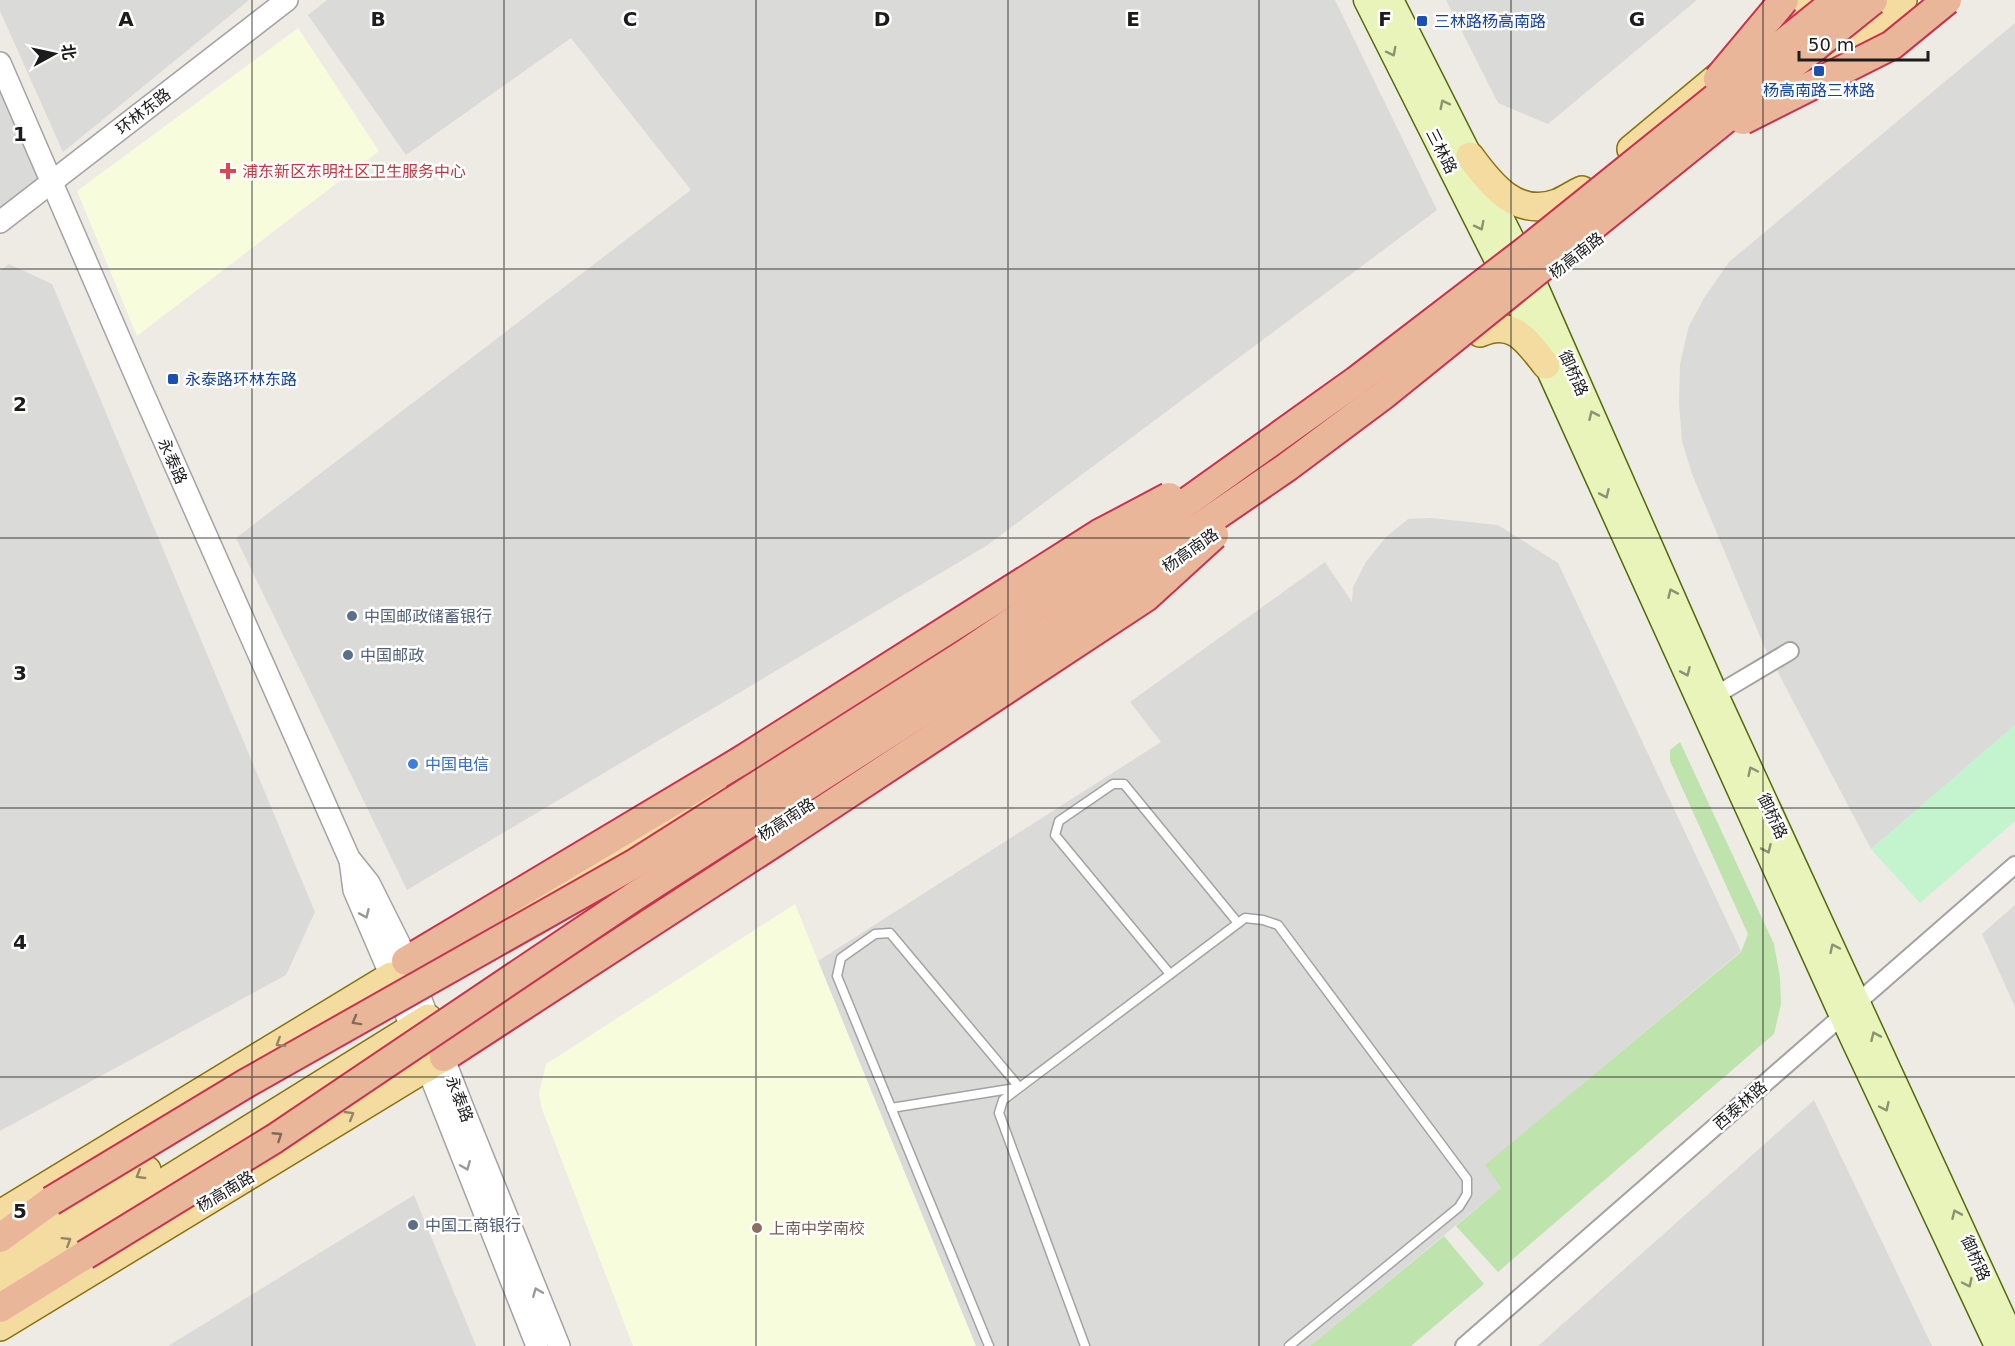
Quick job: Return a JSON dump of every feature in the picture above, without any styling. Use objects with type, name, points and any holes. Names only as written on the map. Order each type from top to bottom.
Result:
[{"type":"highway","points":[[1686,136],[1784,0]]},
{"type":"highway","name":"杨高南路","points":[[0,1296],[85,1255],[274,1138],[635,896],[1048,631],[1287,474],[1382,396],[1686,136],[1837,0]]},
{"type":"highway","name":"杨高南路","points":[[0,1238],[47,1195],[634,864],[963,655],[1138,537],[1262,441],[1356,381],[1518,257],[1873,0]]},
{"type":"highway","points":[[1686,136],[1892,45],[1947,0]]},
{"type":"highway","points":[[403,972],[580,857],[739,762],[1099,534],[1262,441]]},
{"type":"highway","points":[[436,1057],[678,904],[1146,597],[1287,474]]},
{"type":"highway","points":[[0,1230],[47,1195]]},
{"type":"highway","points":[[0,1308],[85,1255]]},
{"type":"main road","name":"三林路","points":[[1366,0],[1527,295]]},
{"type":"main road","name":"三林路","points":[[1391,0],[1470,156],[1506,254]]},
{"type":"main road","name":"杨高南路","points":[[0,1214],[47,1195],[348,1001],[619,852],[1018,600],[1262,441],[1506,254],[1777,27],[1806,0]]},
{"type":"main road","name":"杨高南路","points":[[0,1327],[391,1090],[436,1057],[1088,622],[1287,474],[1376,418],[1806,73],[1903,0]]},
{"type":"main road","points":[[1470,156],[1497,189],[1510,200],[1524,206],[1541,207],[1556,203],[1581,190]]},
{"type":"main road","name":"御桥路","points":[[1527,295],[1546,365],[1851,1008],[2015,1344]]},
{"type":"main road","name":"御桥路","points":[[1527,295],[1716,694],[1997,1346]]},
{"type":"main road","points":[[1480,333],[1499,327],[1509,329],[1531,345],[1546,365]]},
{"type":"main road","points":[[1262,441],[1287,474]]},
{"type":"main road","points":[[580,857],[619,852]]},
{"type":"main road","points":[[403,972],[417,1017],[436,1057]]},
{"type":"main road","points":[[0,1259],[417,1017]]},
{"type":"main road","points":[[0,1284],[417,1017]]},
{"type":"street","name":"环林东路","points":[[0,222],[287,0]]},
{"type":"street","name":"永泰路","points":[[0,63],[144,395],[350,858],[369,883],[399,943],[403,972]]},
{"type":"street","points":[[1716,694],[1790,651]]},
{"type":"street","name":"西泰林路","points":[[1464,1346],[2015,865]]},
{"type":"street","name":"永泰路","points":[[436,1057],[537,1346]]},
{"type":"street","name":"永泰路","points":[[436,1057],[559,1346]]},
{"type":"lane","points":[[1170,974],[1055,835],[1059,821],[1113,784],[1124,784],[1238,923]]},
{"type":"lane","points":[[1085,1346],[999,1113],[1003,1100],[1245,918],[1278,925],[1467,1179],[1467,1194],[1459,1207],[1289,1346]]},
{"type":"lane","points":[[989,1346],[837,976],[840,958],[875,934],[890,933],[1020,1087]]},
{"type":"lane","points":[[891,1108],[1020,1087]]},
{"type":"shaded area","points":[[0,0],[249,0],[63,152],[0,11]]},
{"type":"shaded area","points":[[327,0],[1335,0],[1437,210],[986,546],[407,890],[236,538],[691,190],[571,38],[406,155],[308,15]]},
{"type":"shaded area","points":[[1446,0],[1697,0],[1548,124],[1498,103]]},
{"type":"shaded area","points":[[2015,23],[2015,725],[1871,849],[1764,646],[1692,474],[1682,441],[1679,403],[1680,364],[1689,326],[1704,298],[1729,262]]},
{"type":"shaded area","name":"浦东新区东明社区卫生服务中心","points":[[298,28],[379,151],[137,336],[77,191]]},
{"type":"shaded area","points":[[0,92],[39,180],[0,210]]},
{"type":"shaded area","points":[[9,264],[52,284],[315,912],[286,975],[0,1131],[0,271]]},
{"type":"shaded area","points":[[1431,518],[1498,525],[1558,563],[1741,951],[1486,1165],[1501,1188],[1310,1346],[975,1346],[818,961],[1161,742],[1130,702],[1325,562],[1352,602],[1353,587],[1366,562],[1386,537],[1408,519]]},
{"type":"shaded area","points":[[2015,725],[2015,821],[1920,903],[1871,849]]},
{"type":"shaded area","name":"上南中学南校","points":[[795,904],[976,1346],[633,1346],[542,1109],[539,1094],[546,1064]]},
{"type":"shaded area","points":[[2015,905],[2015,1007],[1982,934]]},
{"type":"shaded area","points":[[1814,1100],[1932,1346],[1538,1346]]},
{"type":"shaded area","points":[[414,1195],[476,1346],[168,1346]]},
{"type":"green space","points":[[1680,742],[1774,944],[1780,978],[1781,1004],[1774,1034],[1498,1272],[1456,1226],[1501,1188],[1485,1165],[1741,952],[1748,934],[1670,761],[1670,750]]},
{"type":"green space","points":[[1444,1236],[1484,1284],[1411,1346],[1310,1346]]},
{"type":"place","name":"三林路杨高南路","points":[[1422,21]]},
{"type":"place","name":"杨高南路三林路","points":[[1819,71]]},
{"type":"place","name":"浦东新区东明社区卫生服务中心","points":[[228,171]]},
{"type":"place","name":"永泰路环林东路","points":[[173,379]]},
{"type":"place","name":"中国邮政储蓄银行","points":[[352,616]]},
{"type":"place","name":"中国邮政","points":[[348,655]]},
{"type":"place","name":"中国电信","points":[[413,764]]},
{"type":"place","name":"中国工商银行","points":[[413,1225]]},
{"type":"place","name":"上南中学南校","points":[[757,1228]]}]
